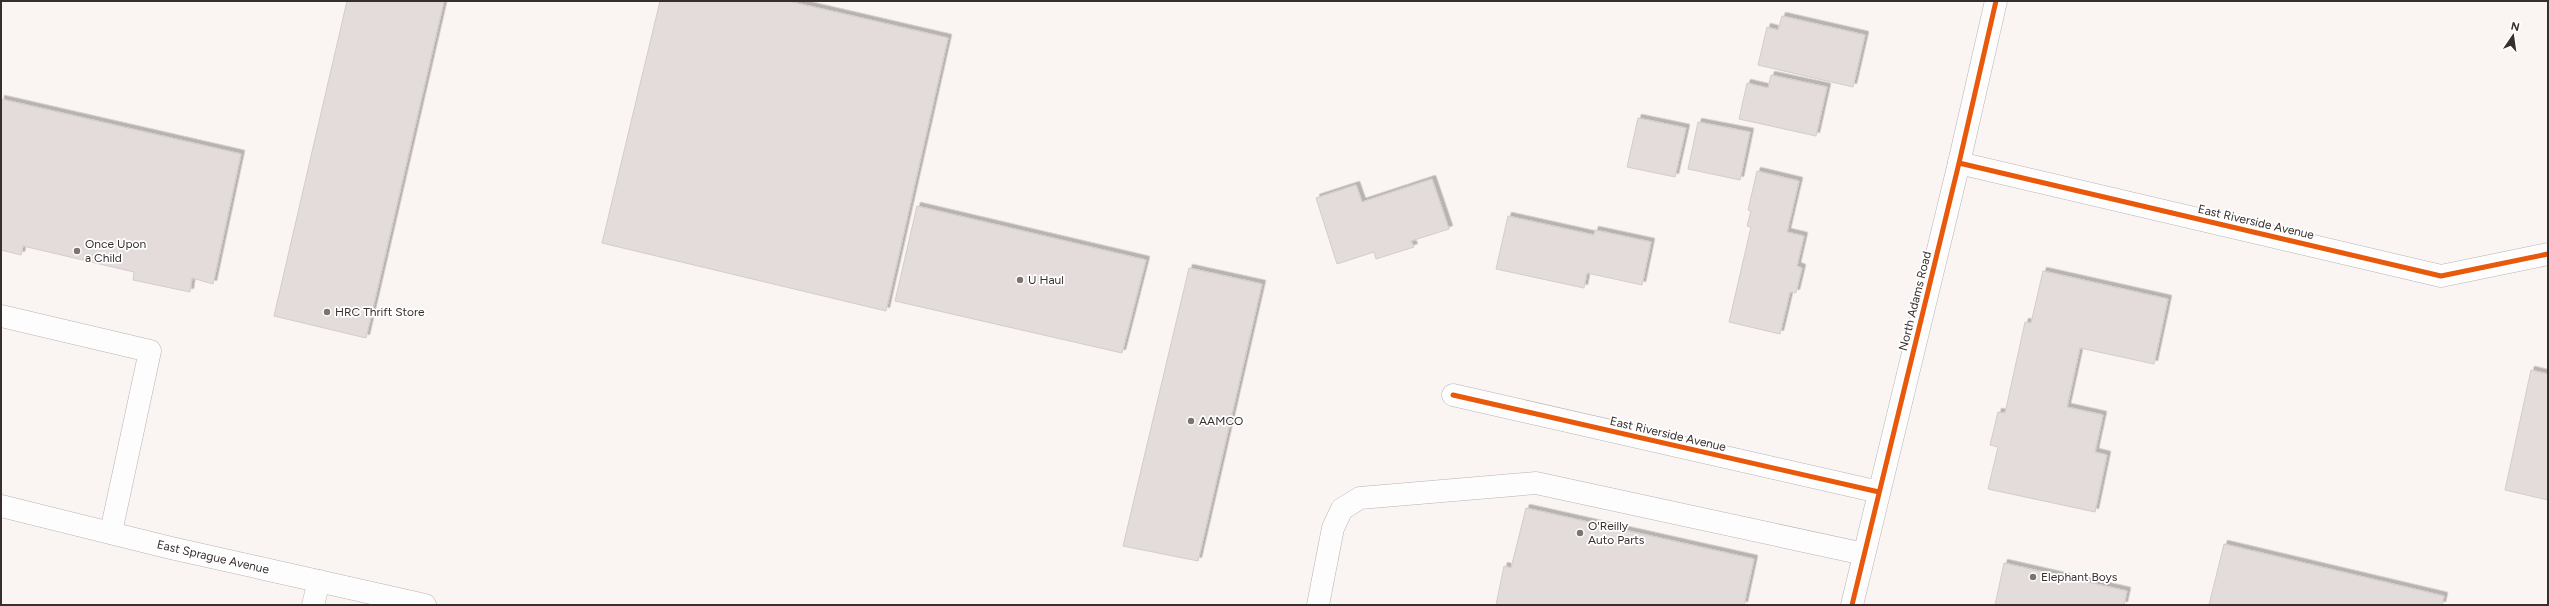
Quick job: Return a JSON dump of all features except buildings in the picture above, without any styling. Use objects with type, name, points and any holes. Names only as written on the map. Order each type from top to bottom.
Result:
[{"type":"street","name":"North Adams Road","points":[[1852,605],[1959,163],[1996,1]]},
{"type":"street","name":"East Riverside Avenue","points":[[1959,163],[2441,276],[2548,254]]},
{"type":"street","points":[[1,316],[150,351],[111,532]]},
{"type":"street","name":"East Riverside Avenue","points":[[1453,396],[1879,492]]},
{"type":"street","points":[[1318,605],[1333,528],[1342,509],[1360,498],[1536,483],[1864,554]]},
{"type":"street","name":"East Sprague Avenue","points":[[1,506],[171,548],[425,605]]},
{"type":"street","points":[[313,605],[319,580]]},
{"type":"cycle path","points":[[1852,605],[1959,163],[1996,1]]},
{"type":"cycle path","points":[[1959,163],[2441,276],[2548,254]]},
{"type":"cycle path","points":[[1453,395],[1879,492]]},
{"type":"place","name":"Once Upon a Child","points":[[77,251]]},
{"type":"place","name":"U Haul","points":[[1020,280]]},
{"type":"place","name":"HRC Thrift Store","points":[[327,312]]},
{"type":"place","name":"AAMCO","points":[[1191,421]]},
{"type":"place","name":"O'Reilly Auto Parts","points":[[1580,533]]},
{"type":"place","name":"Elephant Boys","points":[[2033,577]]}]
